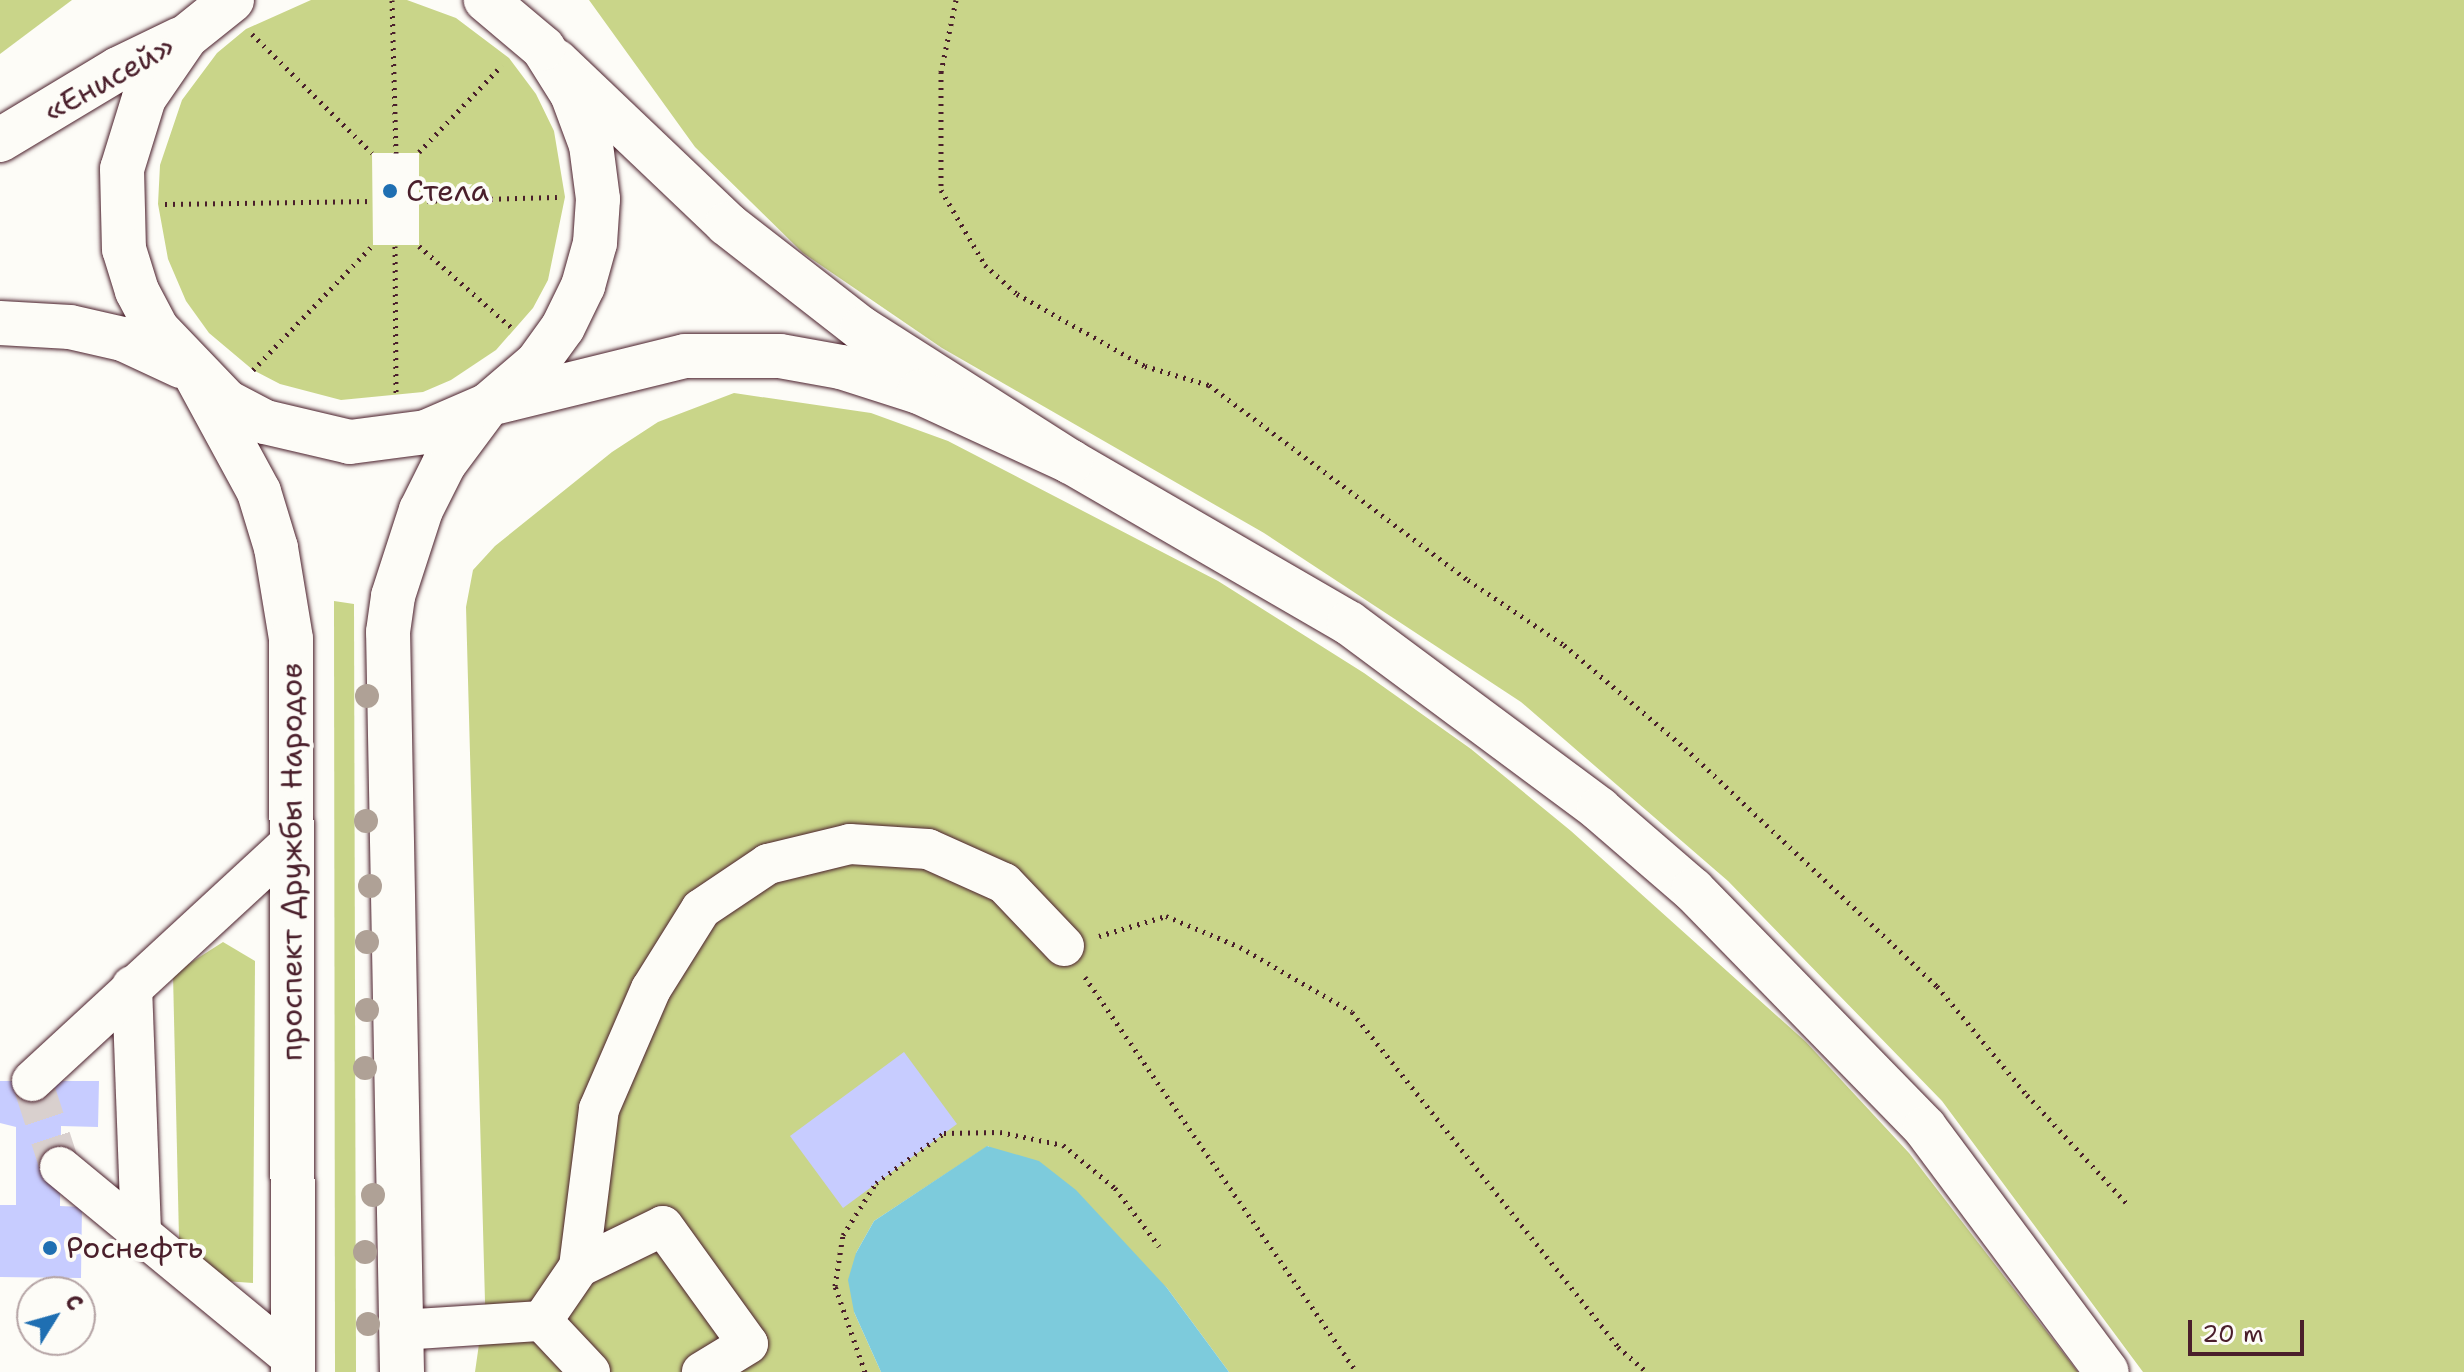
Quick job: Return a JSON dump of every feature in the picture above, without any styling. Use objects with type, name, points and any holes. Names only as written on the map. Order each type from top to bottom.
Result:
[{"type":"main road","name":"«Енисей»","points":[[486,0],[543,48]]},
{"type":"main road","name":"«Енисей»","points":[[212,12],[156,76],[130,133],[120,207],[137,291],[157,329],[194,372],[227,402],[265,422],[307,436],[350,442],[393,439],[426,432],[488,405],[537,363],[563,327],[583,286],[595,243],[598,199],[591,145],[572,94],[543,48],[530,0]]},
{"type":"main road","name":"«Енисей»","points":[[0,140],[212,12]]},
{"type":"main road","points":[[543,48],[783,272],[862,329],[1071,462],[1241,555],[1349,623],[1524,751],[1693,890],[1925,1128],[2107,1372]]},
{"type":"main road","name":"«Енисей»","points":[[0,323],[70,327],[123,339],[194,372]]},
{"type":"main road","points":[[402,1351],[388,632],[393,596],[421,510],[444,464],[488,405],[685,356],[780,356],[841,367],[919,392],[1071,462]]},
{"type":"main road","name":"проспект Дружбы Народов","points":[[194,372],[259,492],[276,548],[291,639],[293,1365]]},
{"type":"lane","points":[[32,1081],[293,840]]},
{"type":"lane","points":[[402,1351],[542,1321],[579,1267],[599,1109],[651,989],[701,909],[768,864],[850,844],[928,849],[1004,883],[1064,946]]},
{"type":"lane","points":[[132,986],[141,1235]]},
{"type":"lane","points":[[60,1167],[293,1365]]},
{"type":"lane","points":[[579,1267],[663,1226],[748,1344],[702,1372]]},
{"type":"lane","points":[[542,1321],[590,1372]]},
{"type":"path","points":[[392,0],[396,153]]},
{"type":"path","points":[[956,0],[941,72],[941,190],[985,265],[1017,294],[1145,366],[1209,385],[1468,580],[1564,645],[1685,748],[1937,986],[2027,1095],[2129,1206]]},
{"type":"path","points":[[212,12],[246,29],[372,153]]},
{"type":"path","points":[[419,152],[509,58],[543,48]]},
{"type":"path","points":[[419,201],[598,199]]},
{"type":"path","points":[[120,207],[373,201]]},
{"type":"path","points":[[227,402],[373,245]]},
{"type":"path","points":[[393,439],[395,246]]},
{"type":"path","points":[[419,246],[515,331],[537,363]]},
{"type":"path","points":[[1356,1372],[1064,946],[1166,916],[1240,947],[1352,1012],[1618,1347],[1647,1372]]},
{"type":"path","points":[[865,1372],[835,1286],[843,1235],[876,1183],[944,1133],[1000,1132],[1063,1145],[1115,1188],[1159,1246]]},
{"type":"green space","points":[[0,0],[72,0],[0,54]]},
{"type":"green space","points":[[311,0],[407,0],[456,18],[509,58],[536,94],[554,131],[565,197],[548,280],[533,308],[496,350],[451,380],[423,392],[341,400],[280,384],[253,370],[209,333],[186,301],[168,259],[158,204],[160,165],[182,100],[217,53],[246,29]],"holes":[[[372,153],[419,153],[419,245],[373,245]]]},
{"type":"green space","points":[[589,0],[2464,0],[2464,1372],[2143,1372],[1942,1101],[1728,881],[1521,702],[1264,533],[942,348],[803,253],[695,147]]},
{"type":"green space","points":[[734,393],[871,413],[948,441],[1218,581],[1364,673],[1471,749],[1571,831],[1806,1042],[1909,1153],[2078,1372],[1229,1372],[1167,1288],[988,1146],[874,1221],[856,1253],[854,1312],[881,1372],[475,1372],[485,1302],[466,607],[473,570],[495,546],[612,452],[658,422]]},
{"type":"green space","points":[[334,601],[354,604],[356,1372],[335,1372]]},
{"type":"green space","points":[[223,942],[255,961],[253,1283],[224,1281],[179,1239],[173,974]]},
{"type":"water","points":[[987,1146],[1039,1161],[1076,1190],[1167,1288],[1229,1372],[881,1372],[854,1312],[848,1280],[856,1253],[874,1221]]},
{"type":"building","points":[[904,1052],[957,1124],[843,1208],[790,1136]]},
{"type":"building","points":[[0,1081],[99,1081],[98,1127],[61,1126],[60,1206],[82,1207],[81,1276],[0,1277],[0,1205],[16,1205],[16,1127],[0,1123]]},
{"type":"tunnel","points":[[32,1081],[60,1167]]},
{"type":"place","name":"Стела","points":[[390,191]]},
{"type":"place","name":"Роснефть","points":[[50,1248]]}]
